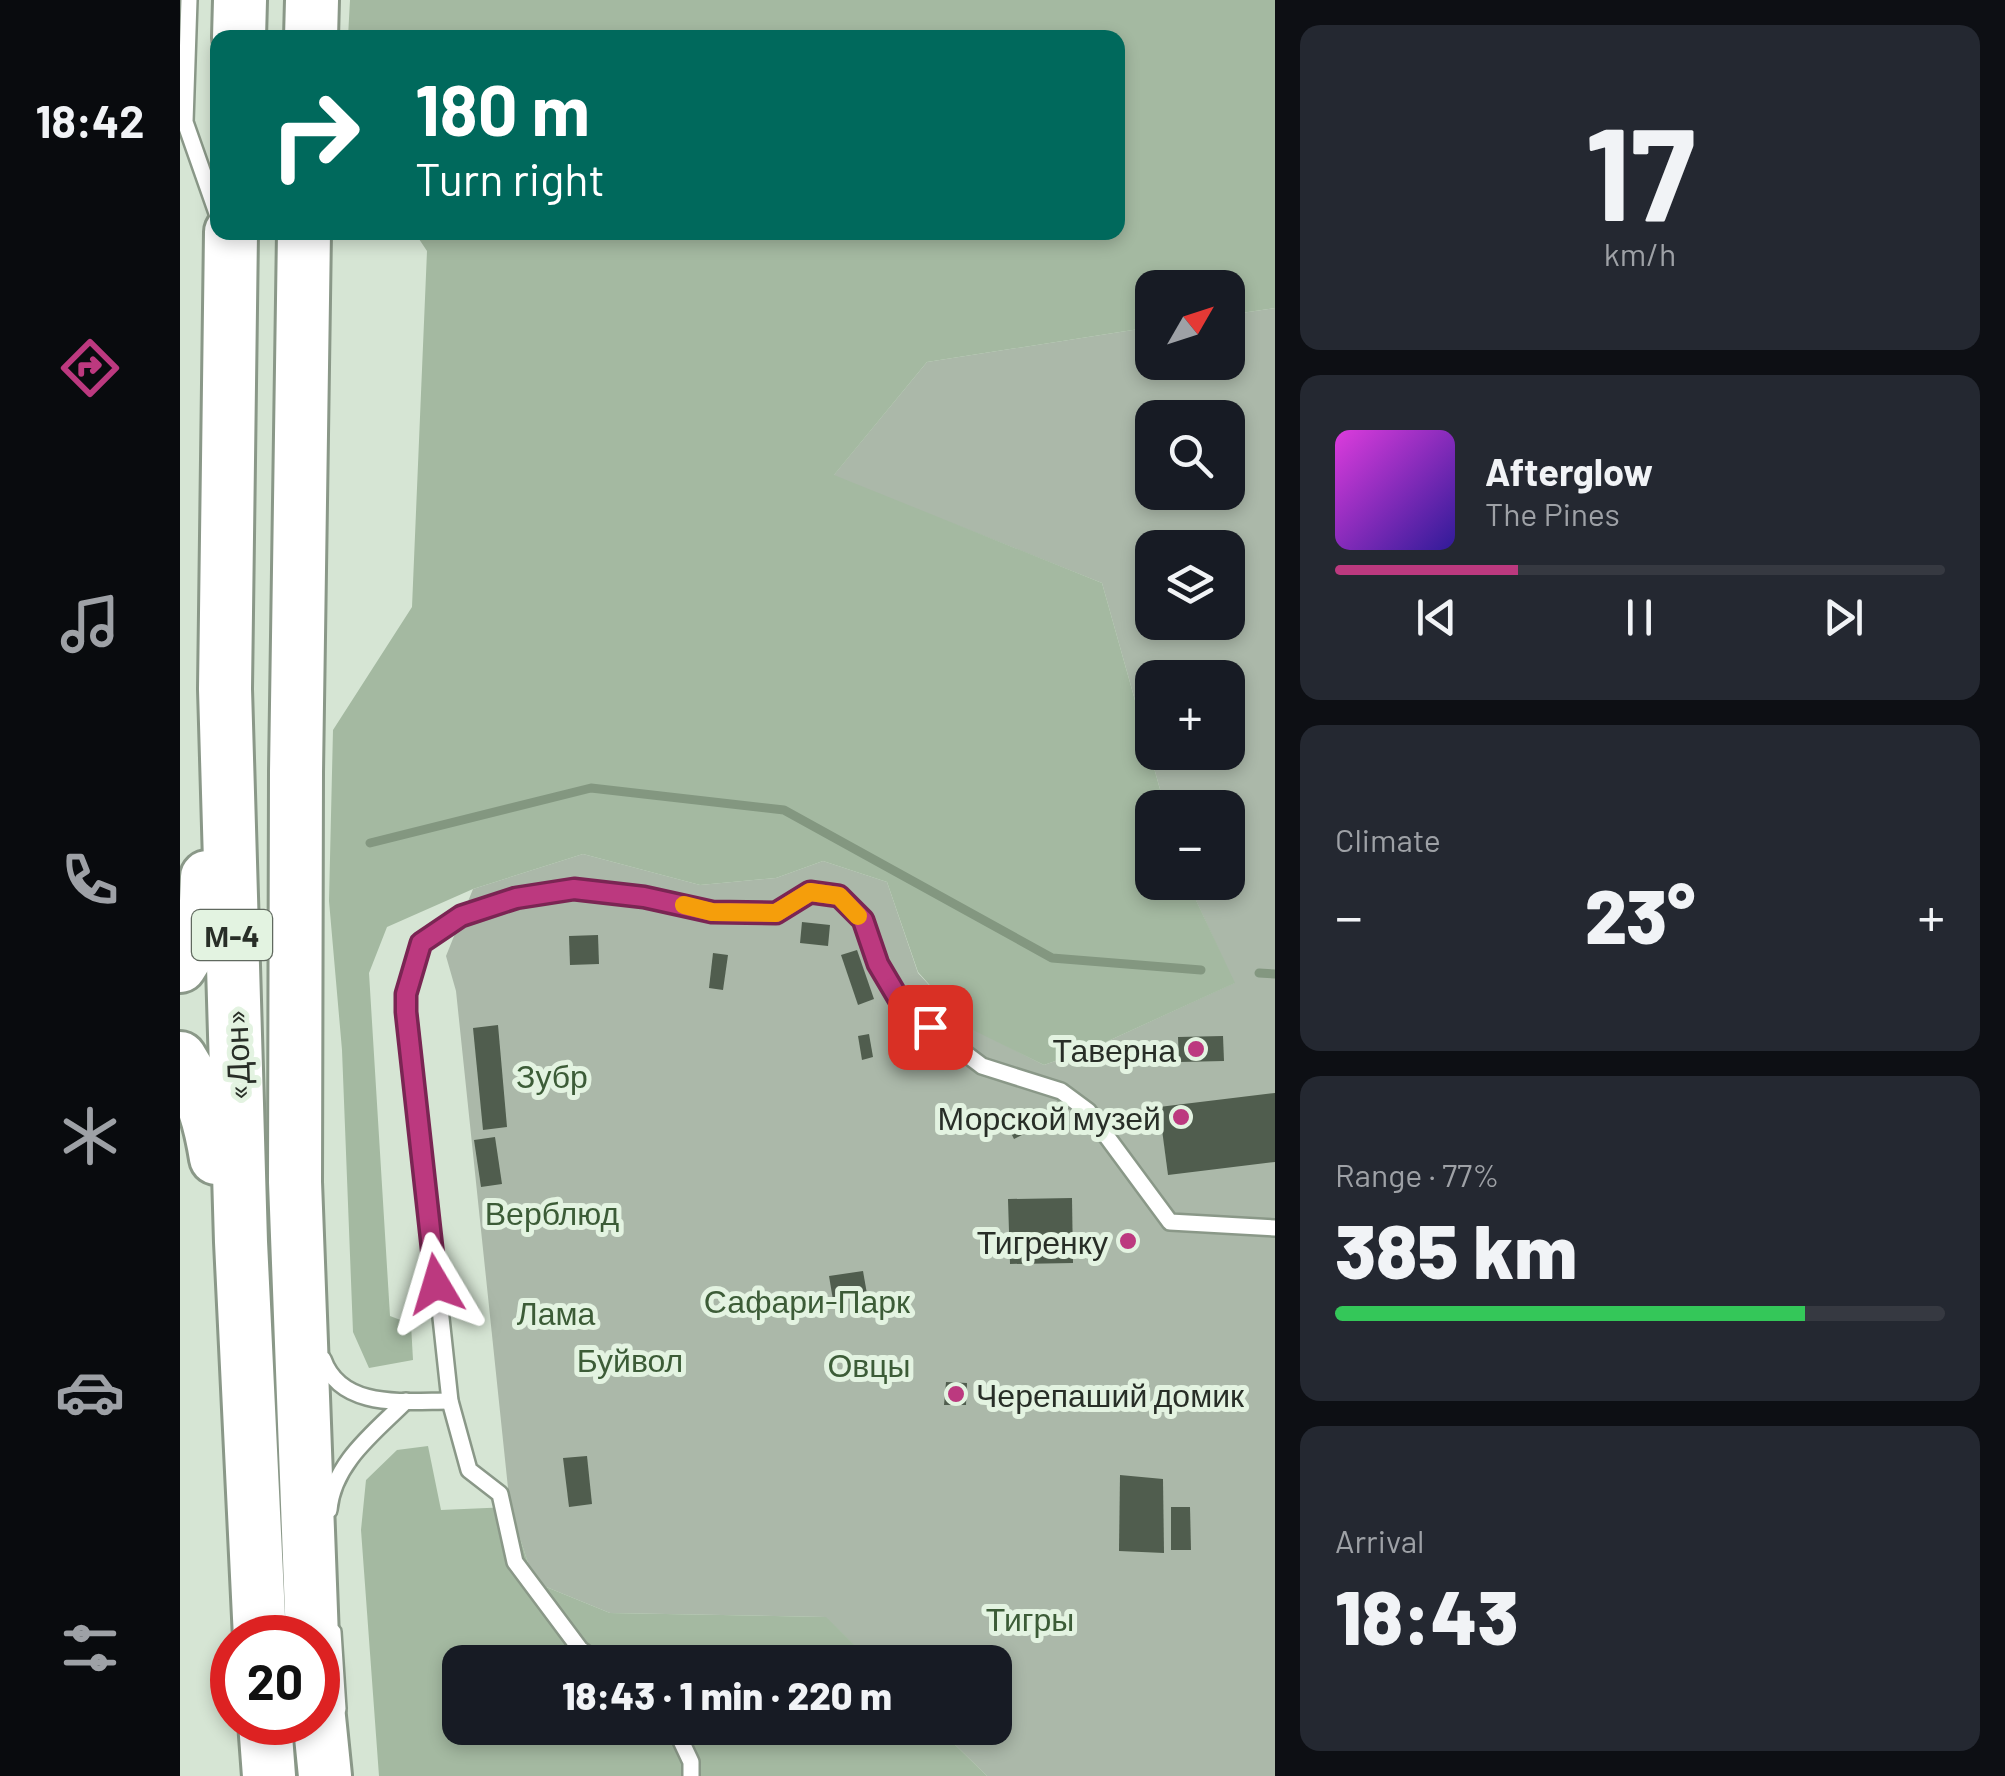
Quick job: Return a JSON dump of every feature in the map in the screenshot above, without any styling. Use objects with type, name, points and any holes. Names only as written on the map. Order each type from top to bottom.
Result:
[{"type":"highway","points":[[239,30],[240,0]]},
{"type":"highway","points":[[311,30],[312,0]]},
{"type":"highway","name":"«Дон»","points":[[225,240],[225,690],[241,1242],[259,1615]]},
{"type":"highway","name":"«Дон»","points":[[304,240],[295,1182],[321,1615]]},
{"type":"highway","points":[[180,966],[205,926],[206,731],[225,690]]},
{"type":"highway","points":[[180,1058],[198,1085],[209,1114],[228,1226],[241,1242]]},
{"type":"highway","points":[[267,1745],[269,1776]]},
{"type":"highway","points":[[322,1745],[325,1776]]},
{"type":"lane","points":[[190,0],[186,122],[210,191]]},
{"type":"lane","points":[[577,1645],[515,1562],[500,1494],[469,1470],[450,1401],[406,994],[421,943],[461,916],[516,898],[574,889],[644,897],[712,912],[776,913],[810,892],[839,896],[863,920],[878,964],[904,1008],[982,1066],[1061,1091],[1088,1111],[1170,1222],[1275,1228]]},
{"type":"lane","points":[[295,1182],[317,1341],[328,1374],[357,1397],[450,1401]]},
{"type":"lane","points":[[327,1532],[330,1500],[340,1472],[406,1402]]},
{"type":"lane","points":[[336,1776],[337,1745]]},
{"type":"lane","points":[[682,1745],[691,1776]]},
{"type":"green space","points":[[350,0],[1275,0],[1275,308],[1245,312],[1245,270],[1135,270],[1135,330],[927,362],[834,475],[1102,583],[1135,700],[1135,770],[1155,770],[1160,790],[1135,790],[1135,900],[1196,900],[1235,983],[1095,1047],[1044,1065],[967,1027],[918,972],[887,882],[823,861],[776,878],[700,885],[583,854],[473,889],[387,927],[369,973],[390,1316],[411,1324],[413,1360],[369,1368],[353,1332],[342,1050],[329,901],[333,730],[412,607],[427,251],[420,240],[1125,240],[1125,30],[348,30]]},
{"type":"green space","name":"Сафари-Парк","points":[[1275,308],[1275,1776],[987,1776],[955,1745],[1012,1745],[1012,1645],[854,1645],[825,1617],[610,1613],[534,1582],[510,1507],[456,991],[446,956],[473,889],[583,854],[700,885],[776,878],[823,861],[887,882],[918,973],[967,1026],[1044,1065],[1095,1047],[1234,983],[1196,900],[1245,900],[1245,790],[1160,790],[1155,770],[1245,770],[1245,660],[1135,660],[1135,700],[1102,583],[833,476],[927,362],[1135,330],[1135,380],[1245,380],[1245,312]]},
{"type":"green space","points":[[428,1446],[441,1510],[510,1507],[534,1582],[610,1613],[826,1617],[855,1645],[442,1645],[442,1745],[955,1745],[987,1776],[379,1776],[361,1530],[366,1480],[397,1450]]},
{"type":"building","points":[[802,922],[830,925],[828,946],[800,943]]},
{"type":"building","points":[[598,935],[599,964],[570,965],[569,936]]},
{"type":"building","points":[[857,950],[874,999],[858,1005],[841,955]]},
{"type":"building","points":[[713,953],[728,955],[723,990],[709,988]]},
{"type":"building","points":[[498,1025],[507,1127],[483,1130],[473,1028]]},
{"type":"building","points":[[869,1034],[873,1057],[862,1060],[858,1036]]},
{"type":"building","points":[[1223,1036],[1224,1061],[1179,1062],[1178,1037]]},
{"type":"building","points":[[1275,1093],[1275,1162],[1168,1175],[1159,1107]]},
{"type":"building","points":[[1018,1117],[1026,1133],[1014,1139],[1006,1123]]},
{"type":"building","points":[[495,1137],[502,1184],[481,1187],[474,1140]]},
{"type":"building","points":[[1072,1198],[1073,1263],[1010,1264],[1008,1199]]},
{"type":"building","points":[[863,1271],[867,1294],[833,1300],[829,1276]]},
{"type":"building","name":"Черепаший домик","points":[[946,1382],[967,1383],[966,1405],[944,1405]]},
{"type":"building","points":[[587,1456],[592,1504],[569,1507],[563,1458]]},
{"type":"building","points":[[1120,1475],[1163,1479],[1164,1553],[1119,1551]]},
{"type":"building","points":[[1171,1507],[1190,1507],[1191,1550],[1171,1550]]},
{"type":"waterway","points":[[370,843],[591,788],[784,810],[1052,958],[1201,970]]},
{"type":"waterway","points":[[1259,973],[1275,974]]},
{"type":"slow traffic","points":[[684,905],[712,912],[776,913],[810,892],[839,896],[858,916]]},
{"type":"place","name":"Таверна","points":[[1196,1049]]},
{"type":"place","name":"Морской музей","points":[[1181,1117]]},
{"type":"place","name":"Тигренку","points":[[1128,1241]]},
{"type":"place","name":"Черепаший домик","points":[[956,1394]]},
{"type":"route","points":[[436,1284],[406,994],[421,943],[461,916],[516,898],[574,889],[644,897],[712,912],[776,913],[810,892],[839,896],[863,920],[878,964],[904,1008],[930,1027]]},
{"type":"park label","name":"Зубр","points":[[552,1075]]},
{"type":"park label","name":"Верблюд","points":[[552,1212]]},
{"type":"park label","name":"Лама","points":[[556,1312]]},
{"type":"park label","name":"Буйвол","points":[[630,1359]]},
{"type":"park label","name":"Овцы","points":[[869,1364]]},
{"type":"park label","name":"Тигры","points":[[1030,1618]]}]
